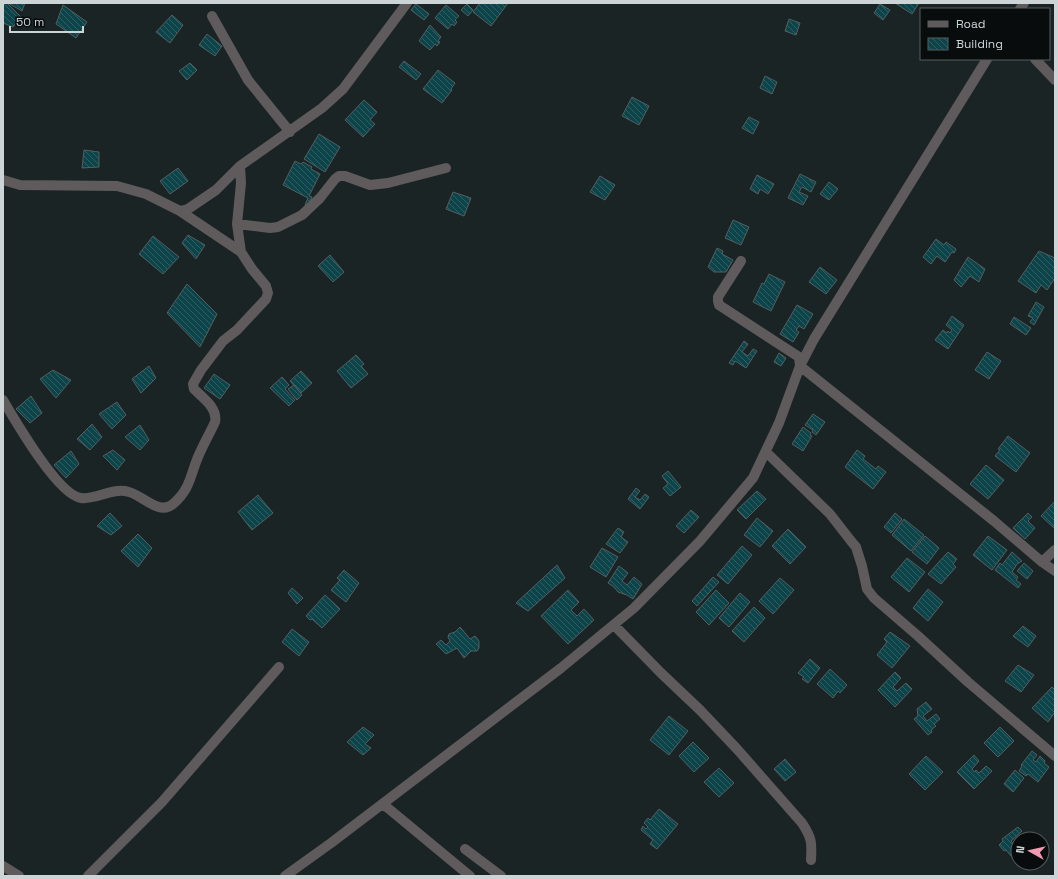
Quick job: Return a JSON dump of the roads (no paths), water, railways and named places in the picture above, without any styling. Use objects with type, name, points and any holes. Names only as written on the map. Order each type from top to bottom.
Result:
[{"type":"street","points":[[180,211],[188,209],[216,190],[240,166],[322,108],[343,88],[408,3]]},
{"type":"street","points":[[212,16],[248,80],[290,132]]},
{"type":"street","points":[[285,876],[383,804],[561,668],[634,608],[700,540],[753,478],[779,423],[800,366],[814,339],[986,60]]},
{"type":"street","points":[[1036,60],[1055,80]]},
{"type":"street","points":[[240,166],[241,183],[238,224],[241,252]]},
{"type":"street","points":[[238,224],[270,228],[278,227],[302,215],[320,198],[334,179],[339,176],[345,176],[370,185],[388,183],[414,175],[446,168]]},
{"type":"street","points":[[3,180],[20,185],[117,186],[146,194],[180,211],[241,252],[252,269],[266,286],[268,293],[266,299],[237,330],[223,341],[192,384],[194,389],[215,410],[217,416],[184,494],[170,507],[160,507],[130,492],[114,491],[82,498],[72,495],[58,481],[36,452],[23,434],[3,400]]},
{"type":"street","points":[[741,261],[718,297],[719,305],[799,357],[800,366],[1055,571]]},
{"type":"street","points":[[766,452],[830,514],[851,541],[856,548],[867,589],[874,598],[968,682],[1055,756]]},
{"type":"street","points":[[1042,562],[1055,550]]},
{"type":"street","points":[[614,625],[732,744],[802,824],[810,835],[812,848],[811,860]]},
{"type":"street","points":[[88,876],[162,802],[279,667]]},
{"type":"street","points":[[383,804],[470,876]]},
{"type":"street","points":[[465,849],[501,876]]},
{"type":"street","points":[[3,866],[19,876]]}]
